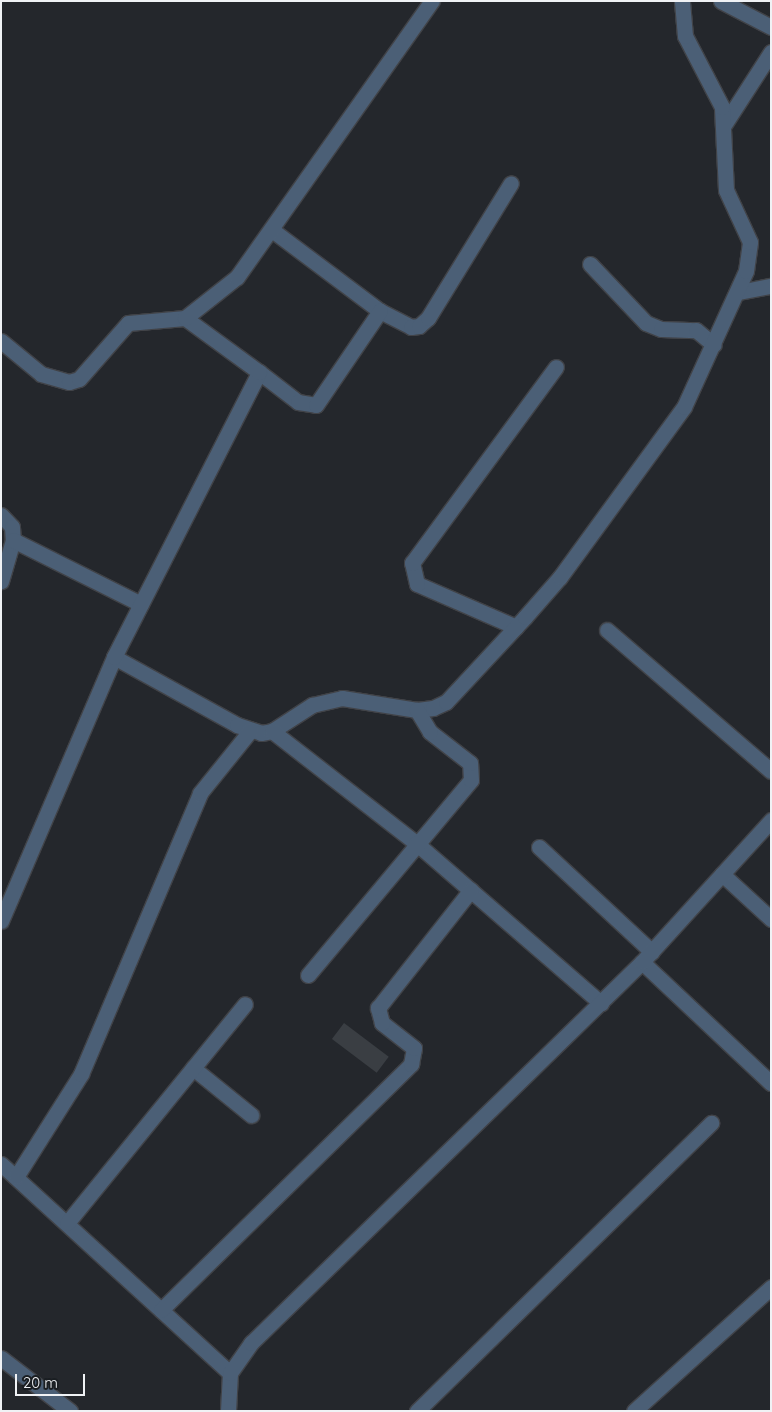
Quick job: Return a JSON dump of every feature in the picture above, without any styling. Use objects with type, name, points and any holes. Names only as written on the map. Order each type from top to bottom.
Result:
[{"type":"street","points":[[1,341],[41,374],[69,382],[78,379],[128,323],[185,318],[237,277],[432,1]]},
{"type":"street","points":[[114,657],[250,731],[272,731],[312,705],[342,698],[417,710],[446,702],[560,577],[672,426],[714,346],[739,292],[750,242],[726,190],[724,126],[716,92],[686,36],[681,22],[682,1]]},
{"type":"street","points":[[721,1],[771,27]]},
{"type":"street","points":[[724,126],[771,52]]},
{"type":"street","points":[[272,230],[380,312],[411,327],[428,318],[512,183]]},
{"type":"street","points":[[590,264],[646,323],[661,329],[696,330],[714,346]]},
{"type":"street","points":[[739,292],[771,286]]},
{"type":"street","points":[[185,318],[298,402],[316,405],[380,312]]},
{"type":"street","points":[[516,627],[417,584],[412,563],[556,367]]},
{"type":"street","points":[[1,921],[114,657],[259,372]]},
{"type":"street","points":[[1,515],[12,527],[13,540],[1,581]]},
{"type":"street","points":[[13,540],[141,604]]},
{"type":"street","points":[[607,630],[771,771]]},
{"type":"street","points":[[308,975],[416,843],[466,788],[472,772],[470,763],[430,732],[417,710]]},
{"type":"street","points":[[16,1177],[81,1074],[200,793],[250,731]]},
{"type":"street","points":[[272,731],[416,843],[600,1003]]},
{"type":"street","points":[[228,1411],[230,1373],[251,1343],[647,957],[771,820]]},
{"type":"street","points":[[539,847],[771,1083]]},
{"type":"street","points":[[722,874],[771,919]]},
{"type":"street","points":[[161,1310],[411,1064],[414,1048],[382,1023],[378,1008],[471,890]]},
{"type":"street","points":[[67,1223],[245,1004]]},
{"type":"street","points":[[194,1068],[251,1115]]},
{"type":"street","points":[[417,1411],[711,1123]]},
{"type":"street","points":[[1,1164],[230,1373]]},
{"type":"street","points":[[634,1411],[769,1290]]},
{"type":"street","points":[[1,1358],[70,1411]]},
{"type":"building","points":[[344,1023],[389,1057],[377,1073],[332,1039]]}]
